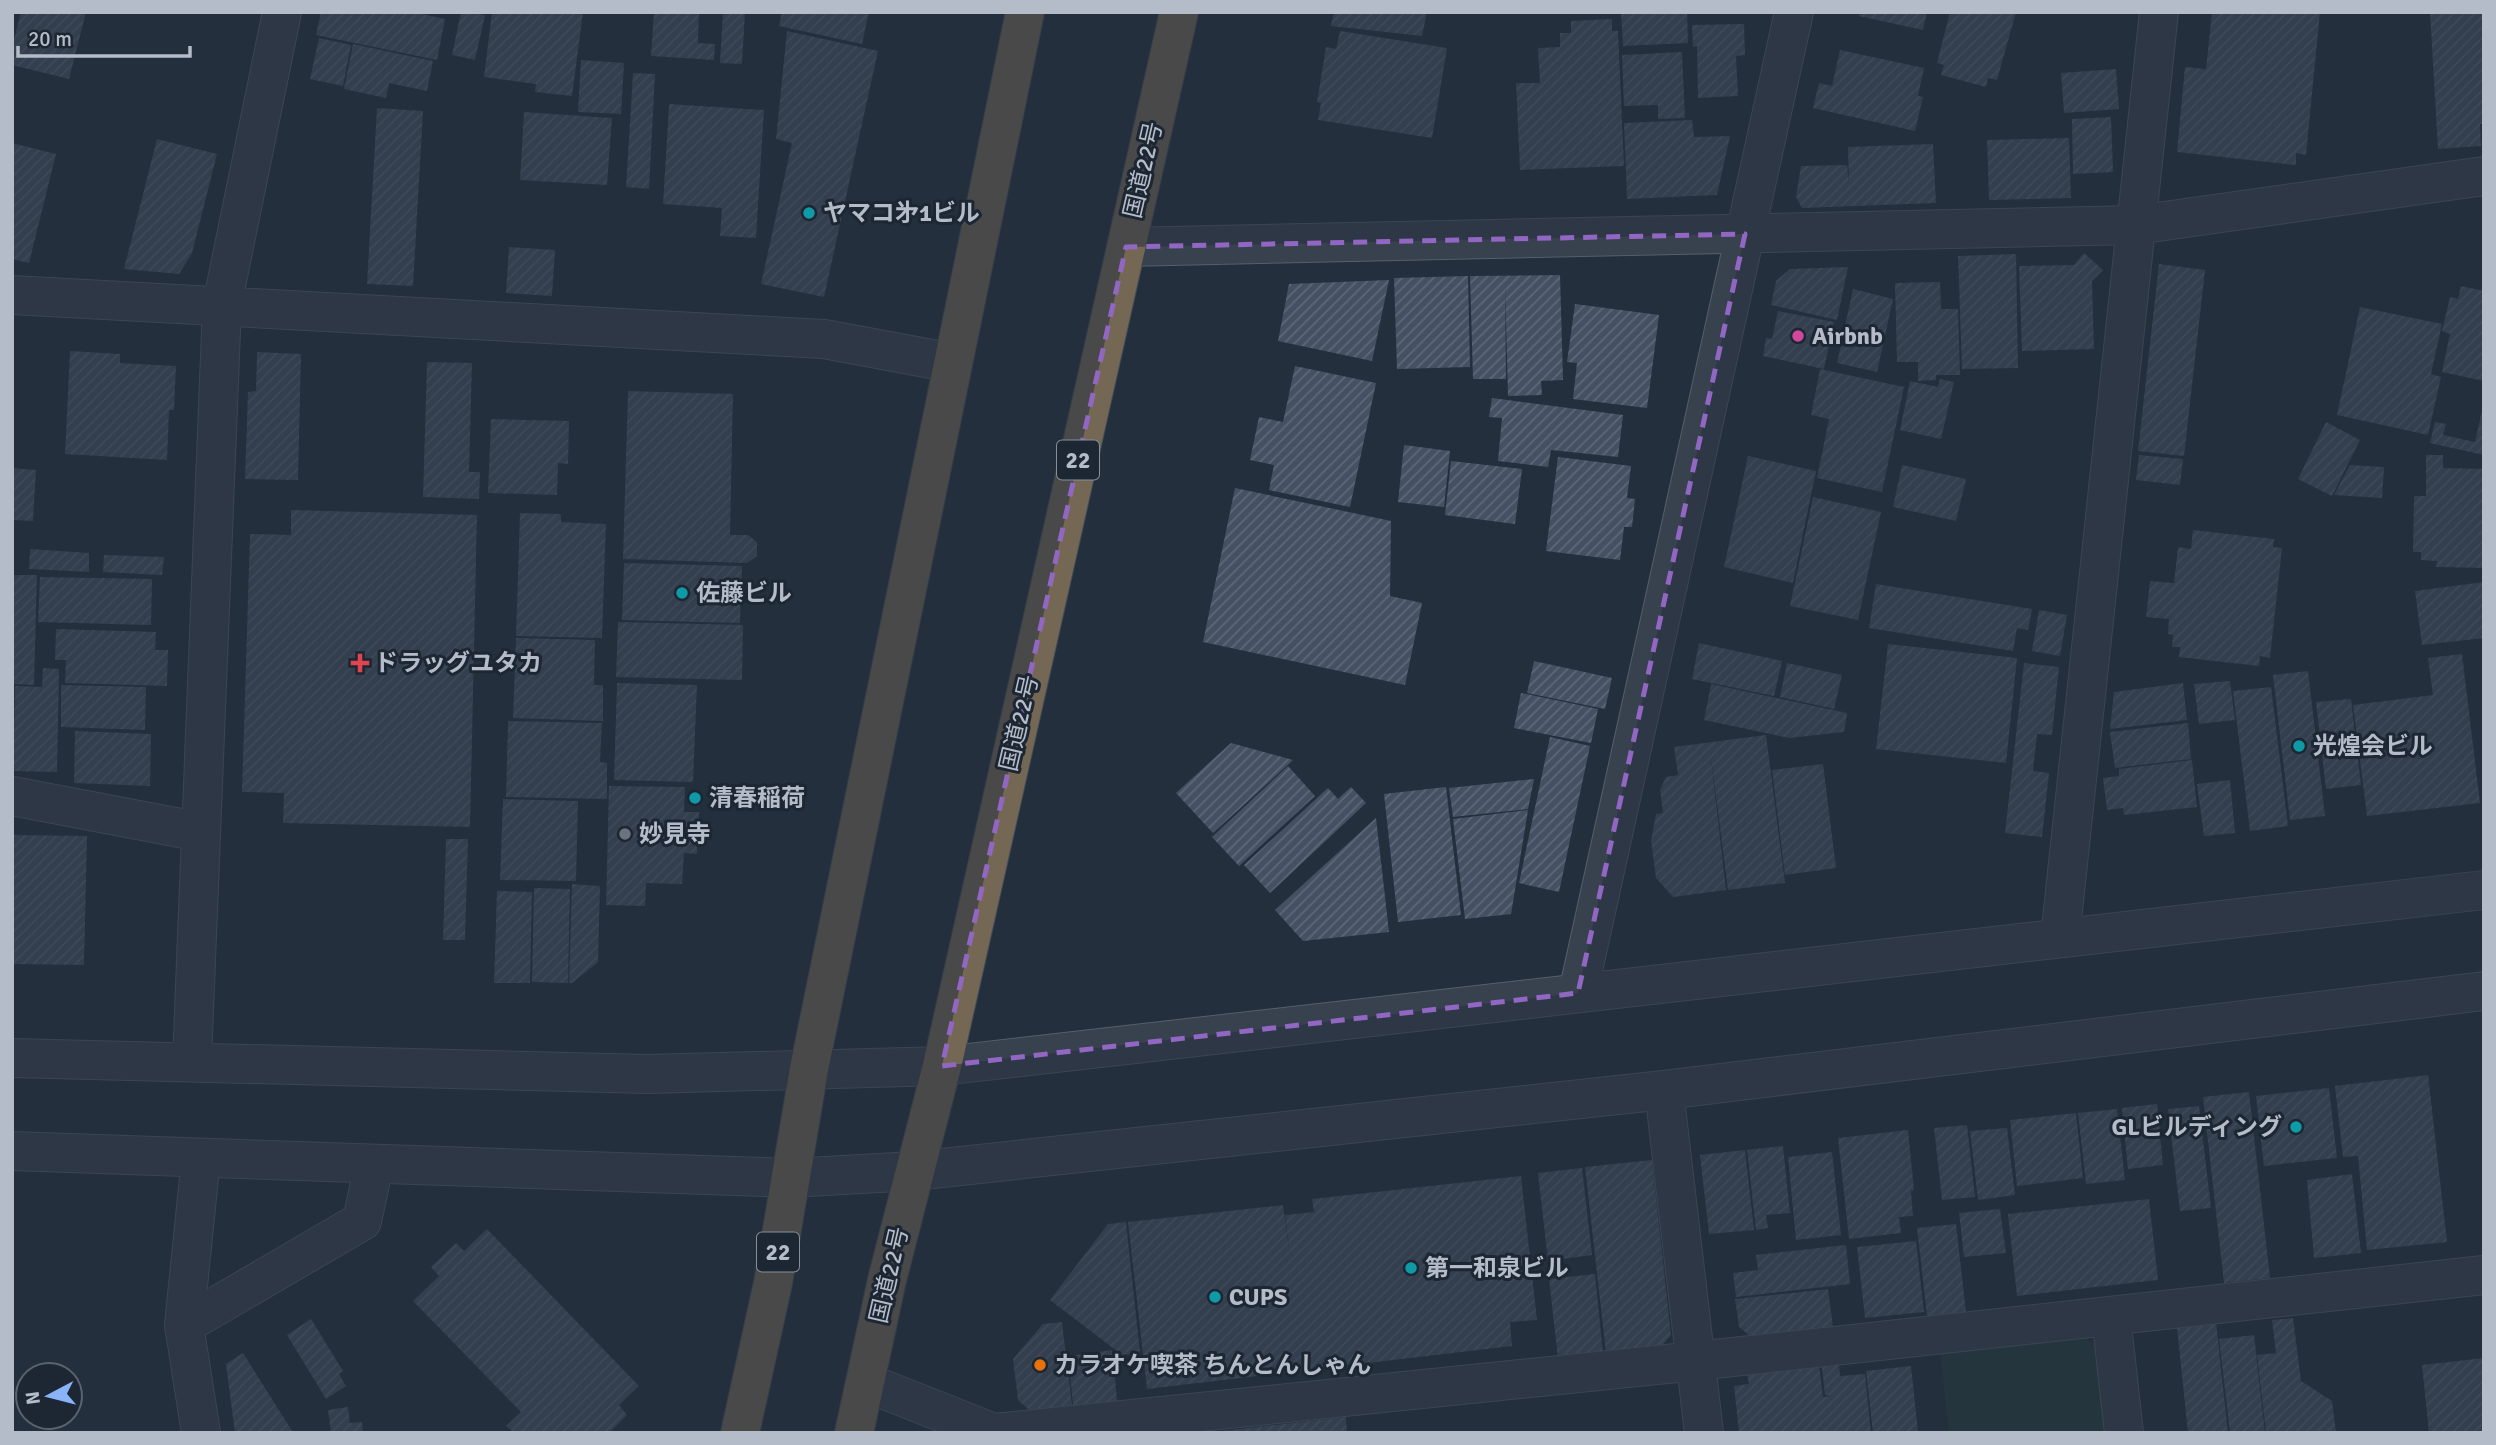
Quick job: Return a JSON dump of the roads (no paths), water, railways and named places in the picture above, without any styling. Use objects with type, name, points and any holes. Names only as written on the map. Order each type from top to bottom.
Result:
[{"type":"highway","name":"22","points":[[740,1433],[773,1283],[809,1069],[1025,12]]},
{"type":"highway","name":"国道22号","points":[[854,1433],[914,1171],[942,1066],[1179,12]]},
{"type":"street","points":[[192,1062],[222,306],[282,12]]},
{"type":"street","points":[[1578,993],[1794,12]]},
{"type":"street","points":[[2060,938],[2159,12]]},
{"type":"street","points":[[1126,247],[2137,225],[2484,176]]},
{"type":"street","points":[[12,295],[824,339],[953,363]]},
{"type":"street","points":[[12,796],[201,832]]},
{"type":"street","points":[[12,1058],[648,1074],[942,1066],[2484,890]]},
{"type":"street","points":[[12,1152],[790,1178],[914,1171],[1664,1090],[2484,991]]},
{"type":"street","points":[[1664,1090],[1704,1433]]},
{"type":"street","points":[[201,1158],[184,1325],[201,1433]]},
{"type":"street","points":[[184,1325],[362,1220],[374,1165]]},
{"type":"street","points":[[865,1382],[995,1433],[1696,1361],[2484,1275]]},
{"type":"street","points":[[2111,1316],[2124,1433]]},
{"type":"place","name":"ヤマコ㐧1ビル","points":[[809,213]]},
{"type":"place","name":"Airbnb","points":[[1798,336]]},
{"type":"place","name":"佐藤ビル","points":[[682,593]]},
{"type":"place","name":"ドラッグユタカ","points":[[360,663]]},
{"type":"place","name":"光煌会ビル","points":[[2299,746]]},
{"type":"place","name":"清春稲荷","points":[[695,798]]},
{"type":"place","name":"妙見寺","points":[[625,834]]},
{"type":"place","name":"GLビルディング","points":[[2296,1127]]},
{"type":"place","name":"第一和泉ビル","points":[[1411,1268]]},
{"type":"place","name":"CUPS","points":[[1215,1297]]},
{"type":"place","name":"カラオケ喫茶 ちんとんしゃん","points":[[1040,1365]]}]
